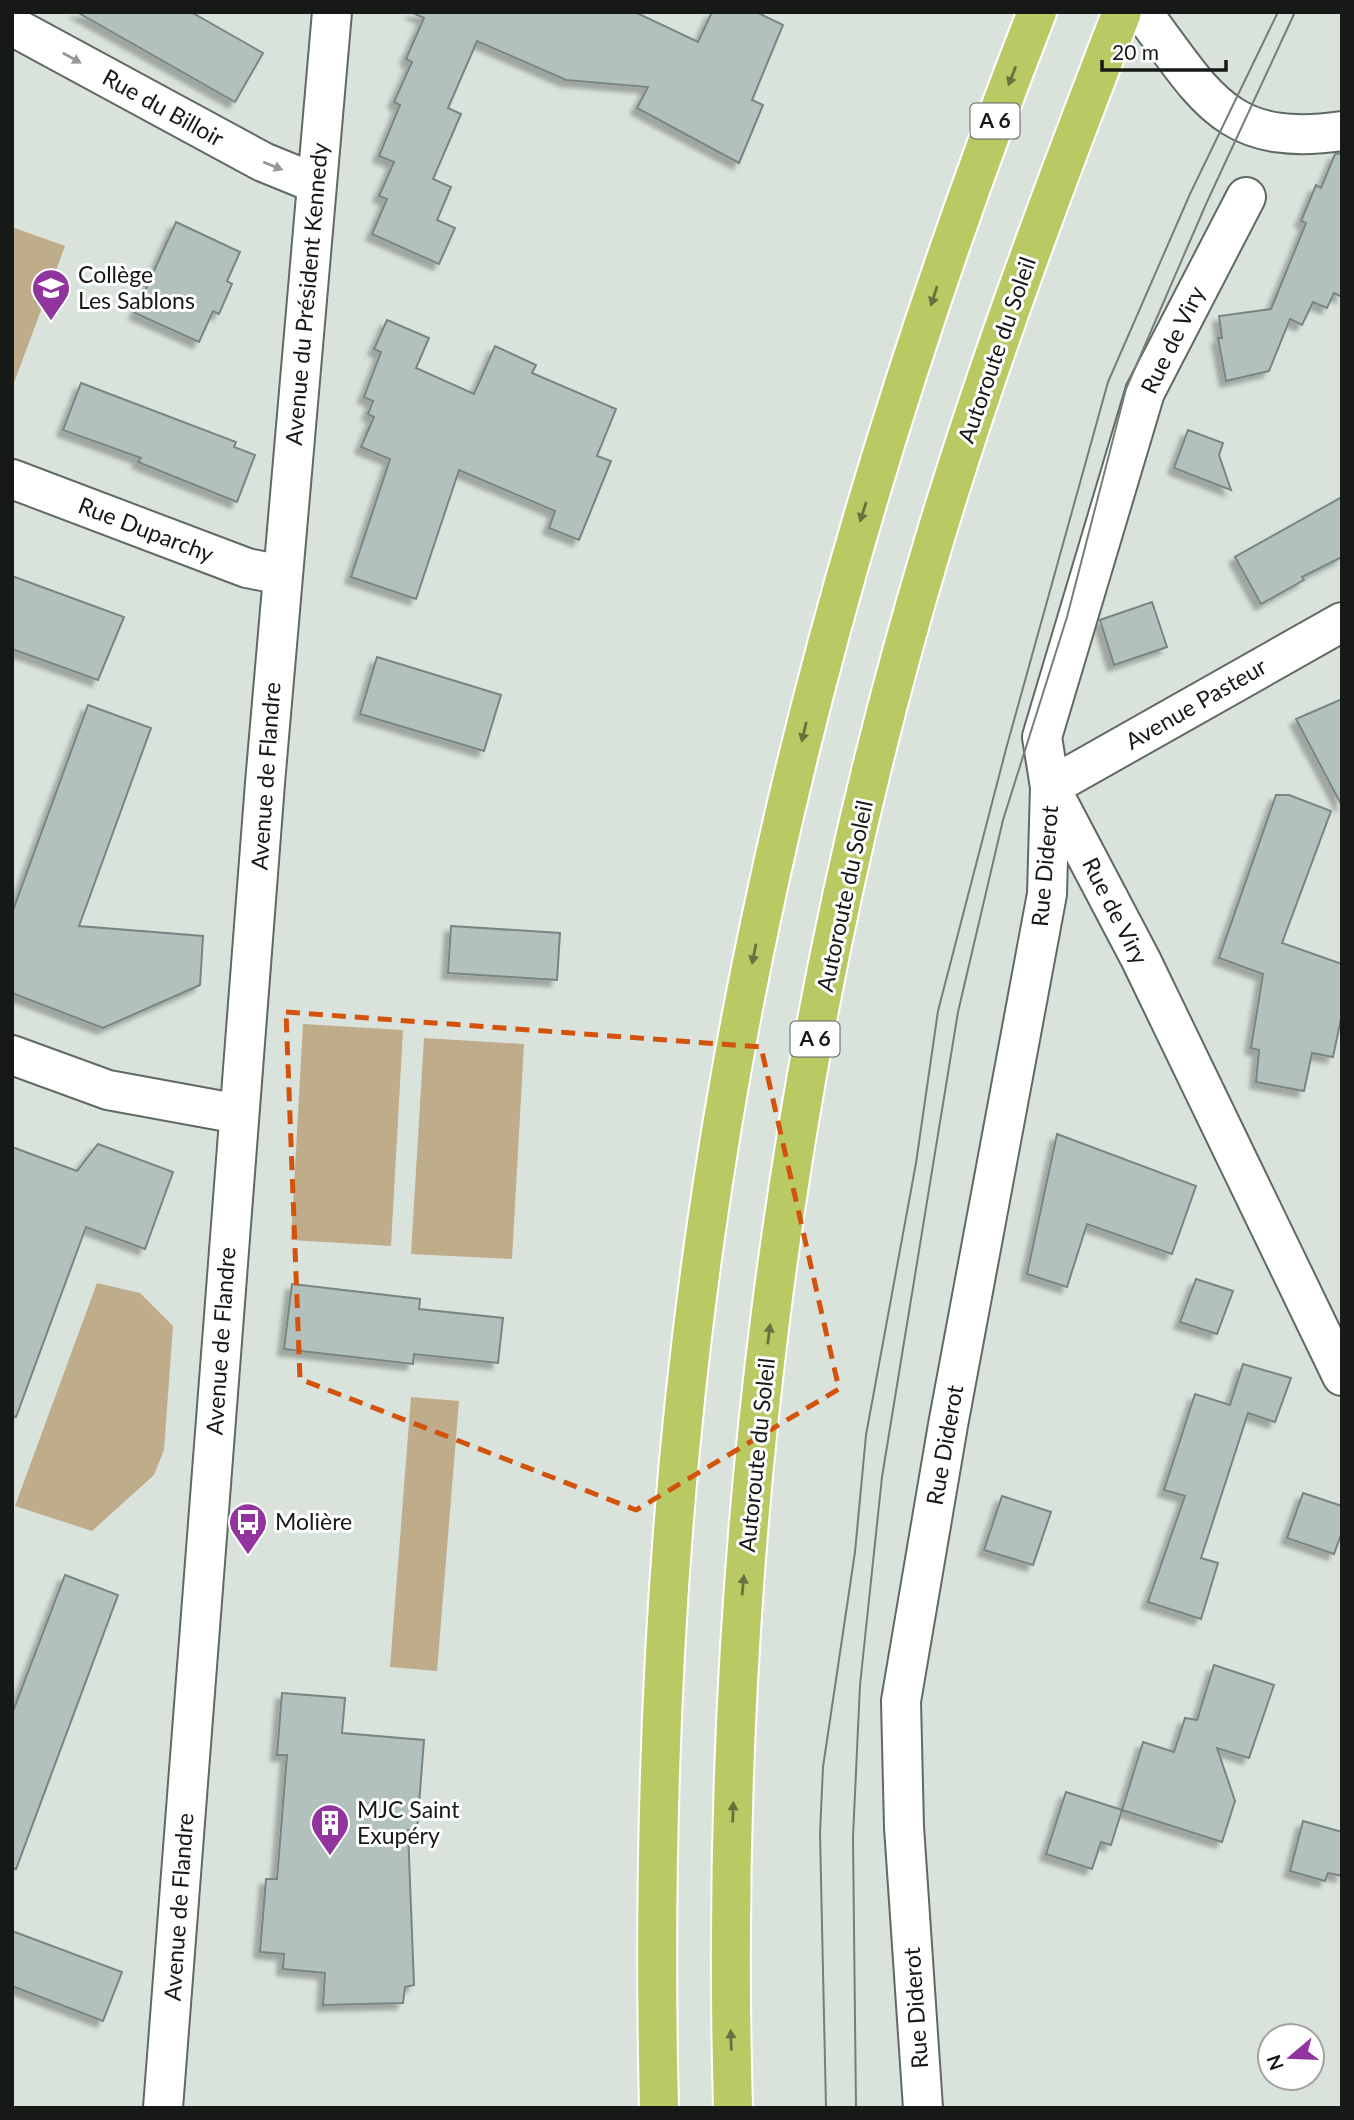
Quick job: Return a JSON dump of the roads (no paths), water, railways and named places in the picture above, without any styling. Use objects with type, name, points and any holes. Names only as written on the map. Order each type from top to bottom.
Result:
[{"type":"highway","name":"A 6","points":[[659,2108],[655,1936],[667,1602],[683,1424],[705,1236],[734,1061],[769,882],[809,711],[860,519],[956,231],[1037,12]]},
{"type":"highway","name":"Autoroute du Soleil","points":[[733,2108],[730,2005],[732,1820],[743,1595],[759,1418],[780,1247],[807,1084],[842,900],[886,717],[932,545],[984,381],[1122,12]]},
{"type":"street","name":"Avenue du Président Kennedy","points":[[282,575],[332,12]]},
{"type":"street","points":[[1143,12],[1209,101],[1244,124],[1303,137],[1342,131]]},
{"type":"street","name":"Rue du Billoir","points":[[12,26],[263,162],[317,184]]},
{"type":"street","name":"Rue de Viry","points":[[1246,197],[1145,391],[1042,737],[1051,787],[1141,960],[1342,1376]]},
{"type":"street","name":"Rue Duparchy","points":[[12,479],[247,568],[282,575]]},
{"type":"street","name":"Avenue de Flandre","points":[[163,2108],[282,575]]},
{"type":"street","name":"Avenue Pasteur","points":[[1051,787],[1342,622]]},
{"type":"street","name":"Rue Diderot","points":[[923,2108],[904,1827],[901,1701],[948,1425],[1047,894],[1051,787]]},
{"type":"street","points":[[12,1055],[108,1090],[239,1114]]},
{"type":"tram line","points":[[826,2108],[820,1833],[823,1767],[855,1552],[866,1435],[916,1163],[938,1011],[1006,749],[1108,382],[1190,194],[1278,12]]},
{"type":"tram line","points":[[856,2108],[853,1837],[860,1685],[882,1477],[958,1012],[1003,820],[1067,617],[1126,389],[1206,204],[1295,12]]},
{"type":"place","name":"Collège Les Sablons","points":[[51,322]]},
{"type":"place","name":"Molière","points":[[248,1556]]},
{"type":"place","name":"MJC Saint Exupéry","points":[[330,1857]]}]
